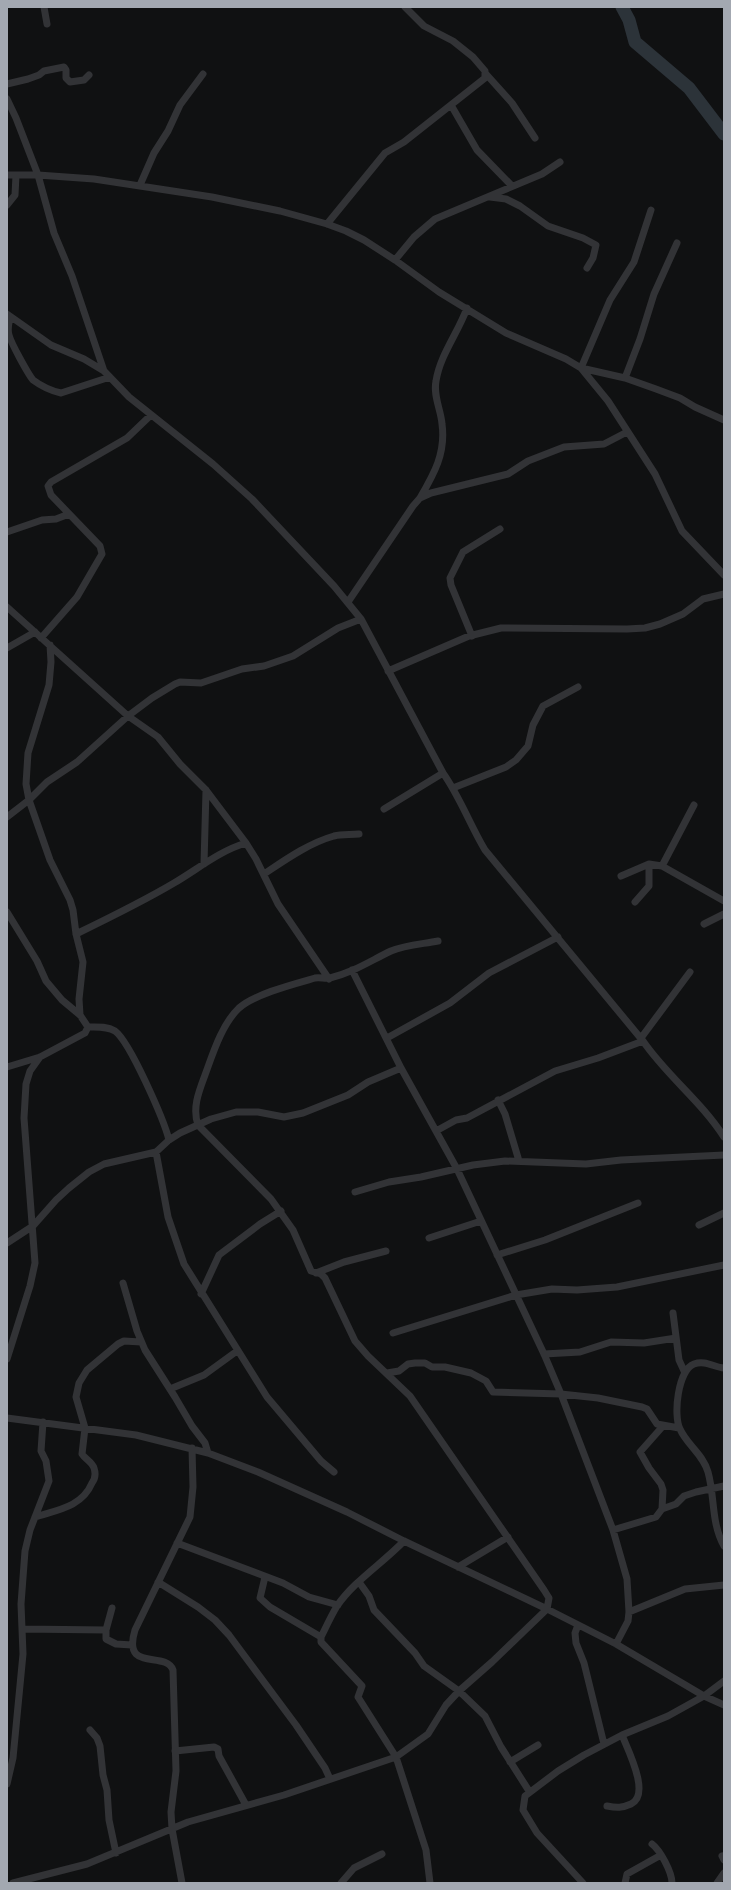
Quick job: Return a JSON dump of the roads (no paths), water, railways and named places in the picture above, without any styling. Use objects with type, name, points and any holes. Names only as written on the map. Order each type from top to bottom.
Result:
[{"type":"street","points":[[44,7],[46,24]]},
{"type":"street","points":[[405,7],[424,26],[453,41],[472,57],[516,109],[535,138]]},
{"type":"street","points":[[7,84],[28,79],[54,68],[64,67],[66,70],[66,78],[70,82],[84,80],[89,75]]},
{"type":"street","points":[[140,185],[154,153],[168,131],[180,105],[203,74]]},
{"type":"street","points":[[327,224],[385,152],[404,142],[482,82],[486,74]]},
{"type":"street","points":[[7,99],[38,175],[54,233],[72,276],[104,371]]},
{"type":"street","points":[[451,105],[477,150],[512,186]]},
{"type":"street","points":[[395,260],[414,236],[434,219],[490,197],[542,174],[560,162]]},
{"type":"street","points":[[7,205],[15,195],[16,175]]},
{"type":"street","points":[[7,176],[38,175],[94,179],[140,185],[212,197],[280,211],[327,224],[364,240],[395,260],[439,292],[506,332],[566,359],[581,368],[625,378],[680,398],[695,407],[724,420]]},
{"type":"street","points":[[490,197],[506,199],[520,206],[548,226],[583,238],[596,245],[593,258],[587,268]]},
{"type":"street","points":[[581,368],[610,300],[634,262],[651,210]]},
{"type":"street","points":[[625,378],[640,339],[654,294],[678,243]]},
{"type":"street","points":[[348,602],[413,506],[420,498],[441,458],[442,424],[436,396],[435,382],[440,366],[467,308]]},
{"type":"street","points":[[8,315],[51,344],[84,359],[104,371],[128,397],[213,464],[252,499],[348,602],[361,619],[485,850],[642,1039],[668,1073],[701,1105],[724,1137]]},
{"type":"street","points":[[8,315],[9,336],[13,345],[33,379],[40,384],[62,393],[110,377]]},
{"type":"street","points":[[581,368],[608,402],[654,474],[682,531],[724,575]]},
{"type":"street","points":[[41,638],[78,596],[102,554],[100,546],[51,495],[48,486],[51,482],[127,438],[151,415]]},
{"type":"street","points":[[420,498],[431,493],[508,474],[528,461],[564,447],[604,444],[627,432]]},
{"type":"street","points":[[7,532],[42,520],[69,514]]},
{"type":"street","points":[[472,636],[451,585],[450,578],[463,552],[500,529]]},
{"type":"street","points":[[388,671],[486,631],[510,628],[645,628],[660,624],[683,614],[703,600],[724,594]]},
{"type":"street","points":[[7,607],[128,716],[158,737],[180,764],[206,790],[246,843],[264,874],[278,904],[329,979]]},
{"type":"street","points":[[7,817],[29,800],[47,782],[76,762],[128,716],[152,698],[175,684],[180,682],[201,683],[242,669],[264,666],[286,658],[314,644],[338,628],[361,619]]},
{"type":"street","points":[[7,648],[35,632]]},
{"type":"street","points":[[50,645],[51,662],[49,685],[28,753],[26,784],[29,800],[54,869],[70,900],[83,969],[79,999],[80,1015]]},
{"type":"street","points":[[453,788],[506,767],[516,760],[528,746],[533,725],[543,706],[578,687]]},
{"type":"street","points":[[384,810],[443,773]]},
{"type":"street","points":[[204,864],[206,790]]},
{"type":"street","points":[[662,866],[694,805]]},
{"type":"street","points":[[264,874],[325,839],[336,836],[359,834]]},
{"type":"street","points":[[76,934],[136,904],[225,851],[246,843]]},
{"type":"street","points":[[635,902],[650,886],[649,864]]},
{"type":"street","points":[[621,876],[649,864],[662,866],[724,901]]},
{"type":"street","points":[[7,912],[37,961],[46,981],[62,1000],[80,1015],[88,1027]]},
{"type":"street","points":[[704,924],[724,914]]},
{"type":"street","points":[[387,1038],[450,1003],[489,973],[558,937]]},
{"type":"street","points":[[13,1883],[87,1864],[195,1820],[284,1795],[396,1757],[428,1734],[446,1705],[459,1691],[492,1662],[547,1609],[549,1598],[417,1406],[355,1341],[325,1278],[321,1274],[315,1273],[308,1266],[293,1230],[281,1211],[262,1189],[198,1125],[196,1116],[198,1093],[213,1053],[224,1031],[240,1008],[269,992],[316,978],[329,979],[360,968],[391,951],[438,942]]},
{"type":"street","points":[[352,970],[401,1068],[457,1169],[480,1221],[544,1354],[560,1394],[613,1530],[627,1578],[629,1612],[628,1621],[616,1644]]},
{"type":"street","points":[[436,1131],[452,1121],[467,1118],[498,1100],[555,1071],[598,1058],[642,1039],[690,972]]},
{"type":"street","points":[[7,1067],[40,1057],[85,1033],[88,1027]]},
{"type":"street","points":[[88,1027],[110,1028],[119,1036],[153,1099],[166,1129],[169,1140]]},
{"type":"street","points":[[7,1359],[35,1263],[24,1112],[28,1078],[33,1066],[40,1057]]},
{"type":"street","points":[[7,1243],[33,1226],[56,1200],[97,1167],[156,1152],[169,1140],[198,1125],[236,1112],[258,1112],[284,1117],[304,1113],[348,1095],[368,1082],[401,1068]]},
{"type":"street","points":[[498,1100],[505,1114],[519,1161]]},
{"type":"street","points":[[156,1152],[168,1217],[184,1264],[201,1294],[220,1320],[237,1351],[267,1397],[321,1461],[334,1472]]},
{"type":"street","points":[[355,1192],[389,1182],[421,1177],[474,1165],[519,1161],[586,1164],[621,1160],[724,1156]]},
{"type":"street","points":[[497,1256],[549,1238],[638,1203]]},
{"type":"street","points":[[201,1294],[219,1255],[260,1224],[281,1211]]},
{"type":"street","points":[[698,1225],[724,1213]]},
{"type":"street","points":[[429,1238],[480,1221]]},
{"type":"street","points":[[315,1273],[344,1262],[386,1251]]},
{"type":"street","points":[[393,1333],[516,1295],[552,1289],[577,1290],[617,1287],[724,1265]]},
{"type":"street","points":[[123,1283],[141,1342],[192,1426],[205,1443],[208,1453]]},
{"type":"street","points":[[673,1313],[679,1360],[685,1372]]},
{"type":"street","points":[[544,1354],[580,1352],[611,1342],[644,1343],[676,1338]]},
{"type":"street","points":[[35,1517],[75,1504],[84,1498],[90,1489],[95,1476],[94,1468],[84,1457],[81,1450],[85,1428],[76,1397],[82,1376],[118,1344],[124,1341],[141,1342]]},
{"type":"street","points":[[170,1389],[204,1375],[237,1351]]},
{"type":"street","points":[[724,1368],[702,1363],[694,1364],[685,1372],[678,1395],[677,1410],[679,1428],[702,1458],[708,1472],[713,1514],[724,1546]]},
{"type":"street","points":[[387,1373],[399,1371],[408,1364],[425,1364],[432,1367],[445,1367],[472,1373],[486,1381],[493,1392],[560,1394],[598,1398],[642,1407],[647,1409],[656,1424],[679,1428]]},
{"type":"street","points":[[7,1418],[136,1435],[192,1448],[258,1472],[348,1512],[404,1541],[547,1609],[616,1644],[704,1696],[724,1705]]},
{"type":"street","points":[[7,1784],[13,1758],[23,1654],[21,1604],[27,1541],[49,1481],[46,1461],[41,1451],[43,1422]]},
{"type":"street","points":[[662,1509],[663,1490],[661,1484],[649,1468],[640,1452],[663,1426]]},
{"type":"street","points":[[182,1883],[170,1812],[176,1771],[172,1668],[170,1665],[138,1656],[132,1650],[132,1645],[135,1630],[186,1526],[192,1508],[192,1448]]},
{"type":"street","points":[[613,1530],[656,1517],[662,1509],[676,1504],[684,1496],[711,1488],[724,1486]]},
{"type":"street","points":[[458,1567],[508,1537]]},
{"type":"street","points":[[404,1541],[391,1555],[359,1582],[338,1605],[321,1636],[321,1642],[362,1686],[358,1697],[396,1757],[426,1850],[430,1883]]},
{"type":"street","points":[[177,1543],[283,1583],[309,1598],[338,1605]]},
{"type":"street","points":[[265,1577],[260,1598],[270,1607],[321,1636]]},
{"type":"street","points":[[158,1582],[198,1606],[215,1620],[229,1635],[296,1725],[330,1779]]},
{"type":"street","points":[[359,1582],[369,1596],[374,1610],[415,1653],[424,1666],[459,1691],[485,1716],[510,1762],[529,1791]]},
{"type":"street","points":[[629,1612],[685,1589],[724,1584]]},
{"type":"street","points":[[112,1608],[106,1630],[106,1639],[110,1642],[132,1645]]},
{"type":"street","points":[[578,1625],[575,1634],[576,1642],[584,1663],[604,1744]]},
{"type":"street","points":[[22,1629],[106,1630]]},
{"type":"street","points":[[583,1883],[537,1833],[523,1810],[525,1796],[529,1791],[558,1771],[604,1744],[668,1716],[704,1696],[724,1681]]},
{"type":"street","points":[[90,1730],[97,1738],[100,1746],[103,1775],[108,1790],[109,1820],[116,1853]]},
{"type":"street","points":[[607,1806],[622,1808],[635,1802],[640,1796],[639,1782],[622,1735]]},
{"type":"street","points":[[510,1762],[538,1745]]},
{"type":"street","points":[[175,1751],[214,1747],[218,1749],[219,1756],[246,1805]]},
{"type":"street","points":[[652,1844],[658,1849],[672,1878],[672,1883]]},
{"type":"street","points":[[341,1883],[354,1868],[363,1862],[382,1854]]},
{"type":"street","points":[[625,1883],[627,1874],[661,1855]]},
{"type":"street","points":[[717,1883],[724,1873]]},
{"type":"waterway","points":[[622,7],[629,20],[635,42],[689,88],[724,134]]}]
